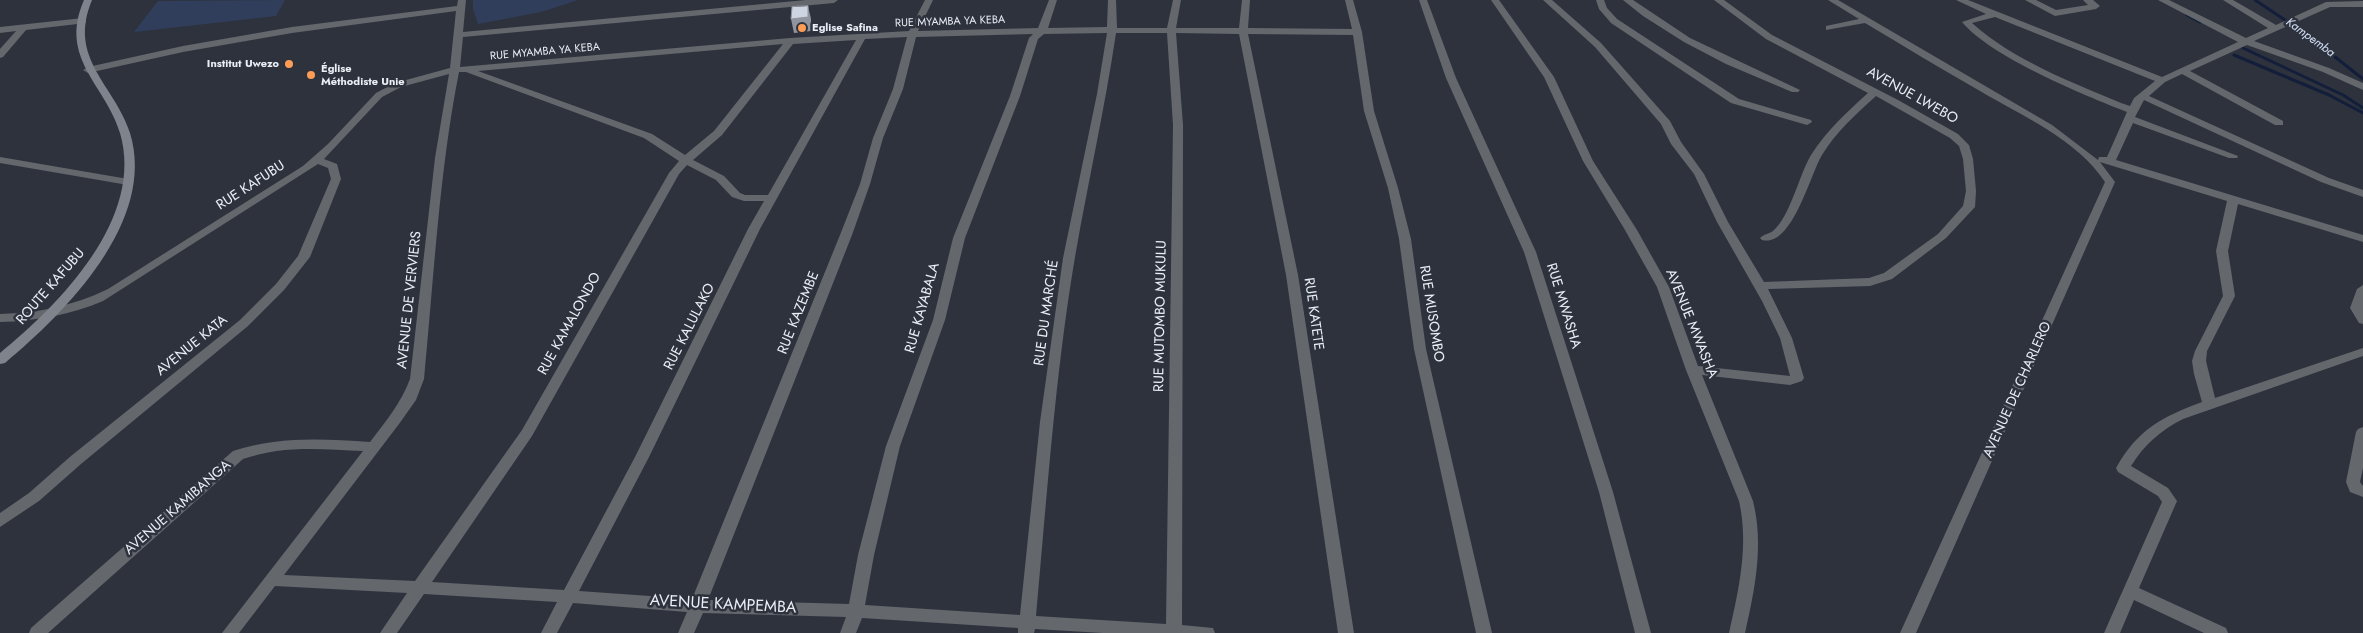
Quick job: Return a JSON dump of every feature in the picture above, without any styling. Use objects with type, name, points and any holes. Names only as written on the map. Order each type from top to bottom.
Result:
[{"type":"main road","name":"ROUTE KAFUBU","points":[[0,360],[51,314],[95,261],[117,218],[128,182],[129,149],[125,132],[88,70],[81,38],[88,0]]},
{"type":"street","points":[[459,35],[834,0]]},
{"type":"street","name":"RUE KAZEMBE","points":[[686,633],[735,515],[865,184],[878,138],[898,89],[912,34],[929,0]]},
{"type":"street","name":"RUE KAYABALA","points":[[848,633],[856,611],[868,546],[893,446],[939,320],[958,238],[1015,96],[1034,38],[1042,31],[1053,0]]},
{"type":"street","name":"RUE DU MARCHÉ","points":[[1027,627],[1047,422],[1069,258],[1102,94],[1112,30],[1112,0]]},
{"type":"street","name":"RUE MUTOMBO MUKULU","points":[[1174,632],[1178,125],[1170,31],[1177,0]]},
{"type":"street","name":"RUE KATETE","points":[[1246,0],[1243,32],[1292,275],[1346,633]]},
{"type":"street","name":"RUE MUSOMBO","points":[[1349,0],[1357,32],[1369,111],[1393,188],[1405,239],[1420,348],[1484,633]]},
{"type":"street","name":"RUE MWASHA","points":[[1423,0],[1451,78],[1530,252],[1606,492],[1643,633]]},
{"type":"street","name":"AVENUE MWASHA","points":[[1495,0],[1549,77],[1588,161],[1631,230],[1663,288],[1750,514],[1751,543],[1743,608],[1737,633]]},
{"type":"street","points":[[1547,0],[1585,32],[1662,118],[1671,136],[1704,182],[1723,224],[1762,286],[1780,325],[1796,379],[1790,381],[1693,370]]},
{"type":"street","points":[[1600,0],[1603,9],[1614,21],[1735,101],[1807,122]]},
{"type":"street","points":[[1627,0],[1661,25],[1708,51],[1795,90]]},
{"type":"street","name":"AVENUE LWEBO","points":[[1718,0],[1770,37],[1945,130],[1962,142],[1968,159],[1971,191],[1969,206],[1959,220],[1942,236],[1881,279],[1870,282],[1762,286]]},
{"type":"street","points":[[1832,0],[2057,134],[2084,153],[2363,239]]},
{"type":"street","points":[[1960,0],[2162,80]]},
{"type":"street","points":[[2029,0],[2055,13],[2094,7],[2096,5],[2090,2]]},
{"type":"street","points":[[2162,0],[2212,27],[2363,87]]},
{"type":"street","points":[[2227,0],[2276,29]]},
{"type":"street","points":[[2110,161],[2138,100],[2162,80],[2331,3],[2363,4]]},
{"type":"street","points":[[88,70],[292,30],[462,4]]},
{"type":"street","name":"AVENUE DE VERVIERS","points":[[230,633],[409,400],[417,378],[446,113],[461,70],[459,35],[462,4]]},
{"type":"street","points":[[1995,14],[1966,22],[2008,52],[2132,115],[2233,156]]},
{"type":"street","points":[[1829,28],[1867,20]]},
{"type":"street","points":[[0,30],[83,21]]},
{"type":"street","points":[[0,55],[22,28]]},
{"type":"street","name":"RUE MYAMBA YA KEBA","points":[[461,70],[790,41],[912,34],[1112,30],[1357,32]]},
{"type":"street","name":"RUE KALULAKO","points":[[549,633],[642,457],[771,198],[862,37]]},
{"type":"street","name":"RUE KAMALONDO","points":[[388,633],[540,412],[667,182],[685,160],[707,145],[718,133],[790,41]]},
{"type":"street","points":[[461,70],[636,130],[685,160],[720,178],[736,195],[744,198],[771,198]]},
{"type":"street","name":"RUE KAFUBU","points":[[0,318],[51,314],[76,307],[112,292],[317,160],[379,95],[398,85],[461,70]]},
{"type":"street","points":[[2183,71],[2279,123]]},
{"type":"street","points":[[1766,238],[1777,234],[1783,226],[1816,156],[1838,125],[1875,92]]},
{"type":"street","points":[[2142,96],[2325,180],[2363,194]]},
{"type":"street","name":"AVENUE DE CHARLERO","points":[[1908,633],[2109,187],[2110,182],[2106,173],[2084,153]]},
{"type":"street","points":[[0,160],[128,182]]},
{"type":"street","name":"AVENUE KATA","points":[[0,521],[34,497],[244,323],[292,274],[304,257],[336,179],[333,166],[317,160]]},
{"type":"street","points":[[2210,404],[2199,361],[2201,351],[2229,296],[2222,251],[2233,198]]},
{"type":"street","points":[[2363,289],[2356,308],[2363,320]]},
{"type":"street","points":[[2112,633],[2170,502],[2163,492],[2124,469],[2125,464],[2152,430],[2178,416],[2210,404],[2363,352]]},
{"type":"street","points":[[2363,432],[2353,476],[2353,486],[2363,492]]},
{"type":"street","name":"AVENUE KAMIBANGA","points":[[37,633],[238,455],[268,446],[305,443],[374,447]]},
{"type":"street","name":"AVENUE KAMPEMBA","points":[[271,580],[516,593],[697,606],[856,611],[1027,627],[1207,633]]},
{"type":"street","points":[[2130,591],[2220,633]]},
{"type":"shaded area","points":[[285,0],[276,16],[134,32],[158,1]]},
{"type":"shaded area","points":[[473,0],[578,0],[541,12],[478,24],[473,9]]},
{"type":"building","points":[[808,6],[808,17],[791,19],[792,7]]},
{"type":"waterway","name":"Kampemba","points":[[2255,0],[2306,34],[2363,79]]},
{"type":"waterway","points":[[2187,15],[2200,22]]},
{"type":"waterway","points":[[2243,48],[2343,95],[2363,108]]},
{"type":"waterway","points":[[2234,55],[2329,95],[2363,113]]},
{"type":"place","name":"Eglise Safina","points":[[802,28]]},
{"type":"place","name":"Institut Uwezo","points":[[289,64]]},
{"type":"place","name":"Église Méthodiste Unie","points":[[311,75]]}]
